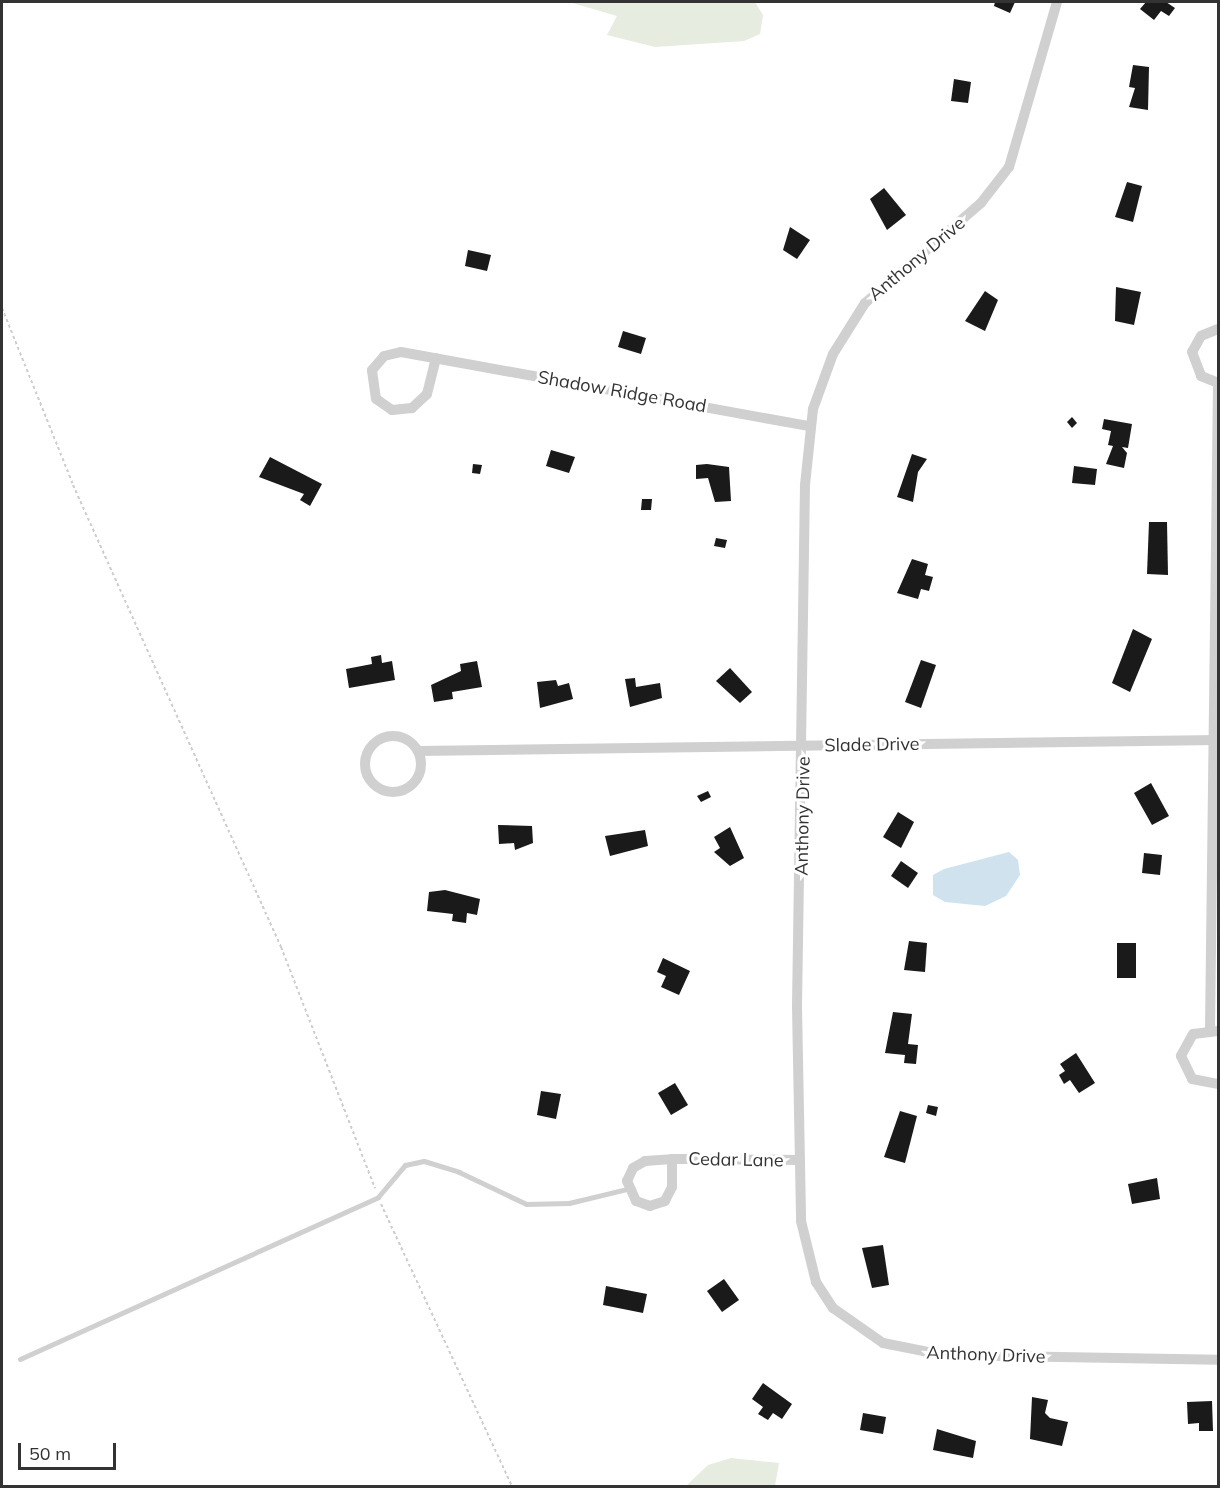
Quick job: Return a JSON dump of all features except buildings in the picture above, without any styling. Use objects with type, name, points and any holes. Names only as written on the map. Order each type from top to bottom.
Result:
[{"type":"street","name":"Anthony Drive","points":[[1057,2],[1009,168],[981,203],[865,303],[833,354],[809,426],[797,1007],[803,1233],[816,1282],[833,1308],[883,1343],[944,1355],[1218,1360]]},
{"type":"street","points":[[1218,329],[1201,336],[1192,352],[1202,376],[1218,383],[1214,1030],[1187,1040],[1182,1065],[1199,1084],[1218,1084]]},
{"type":"street","name":"Shadow Ridge Road","points":[[436,358],[427,394],[412,408],[392,410],[376,399],[370,380],[384,356],[401,352],[436,358],[809,426]]},
{"type":"street","name":"Slade Drive","points":[[418,752],[416,779],[401,790],[382,790],[368,778],[365,760],[380,739],[405,739],[418,752],[1217,740]]},
{"type":"street","name":"Cedar Lane","points":[[672,1160],[672,1187],[665,1201],[643,1205],[627,1189],[629,1174],[638,1163],[672,1160],[800,1161]]},
{"type":"lane","points":[[20,1359],[378,1197],[405,1164],[424,1161],[526,1204],[568,1203],[627,1189]]},
{"type":"path","points":[[2,308],[73,485],[281,947],[378,1197],[512,1486]]},
{"type":"shaded area","points":[[569,2],[755,2],[763,15],[760,34],[744,41],[655,47],[607,35],[617,16]]},
{"type":"shaded area","points":[[731,1458],[779,1463],[775,1486],[686,1486],[708,1465]]},
{"type":"water","points":[[1009,852],[1018,860],[1020,875],[1006,896],[985,906],[945,902],[933,895],[933,875],[944,869]]}]
